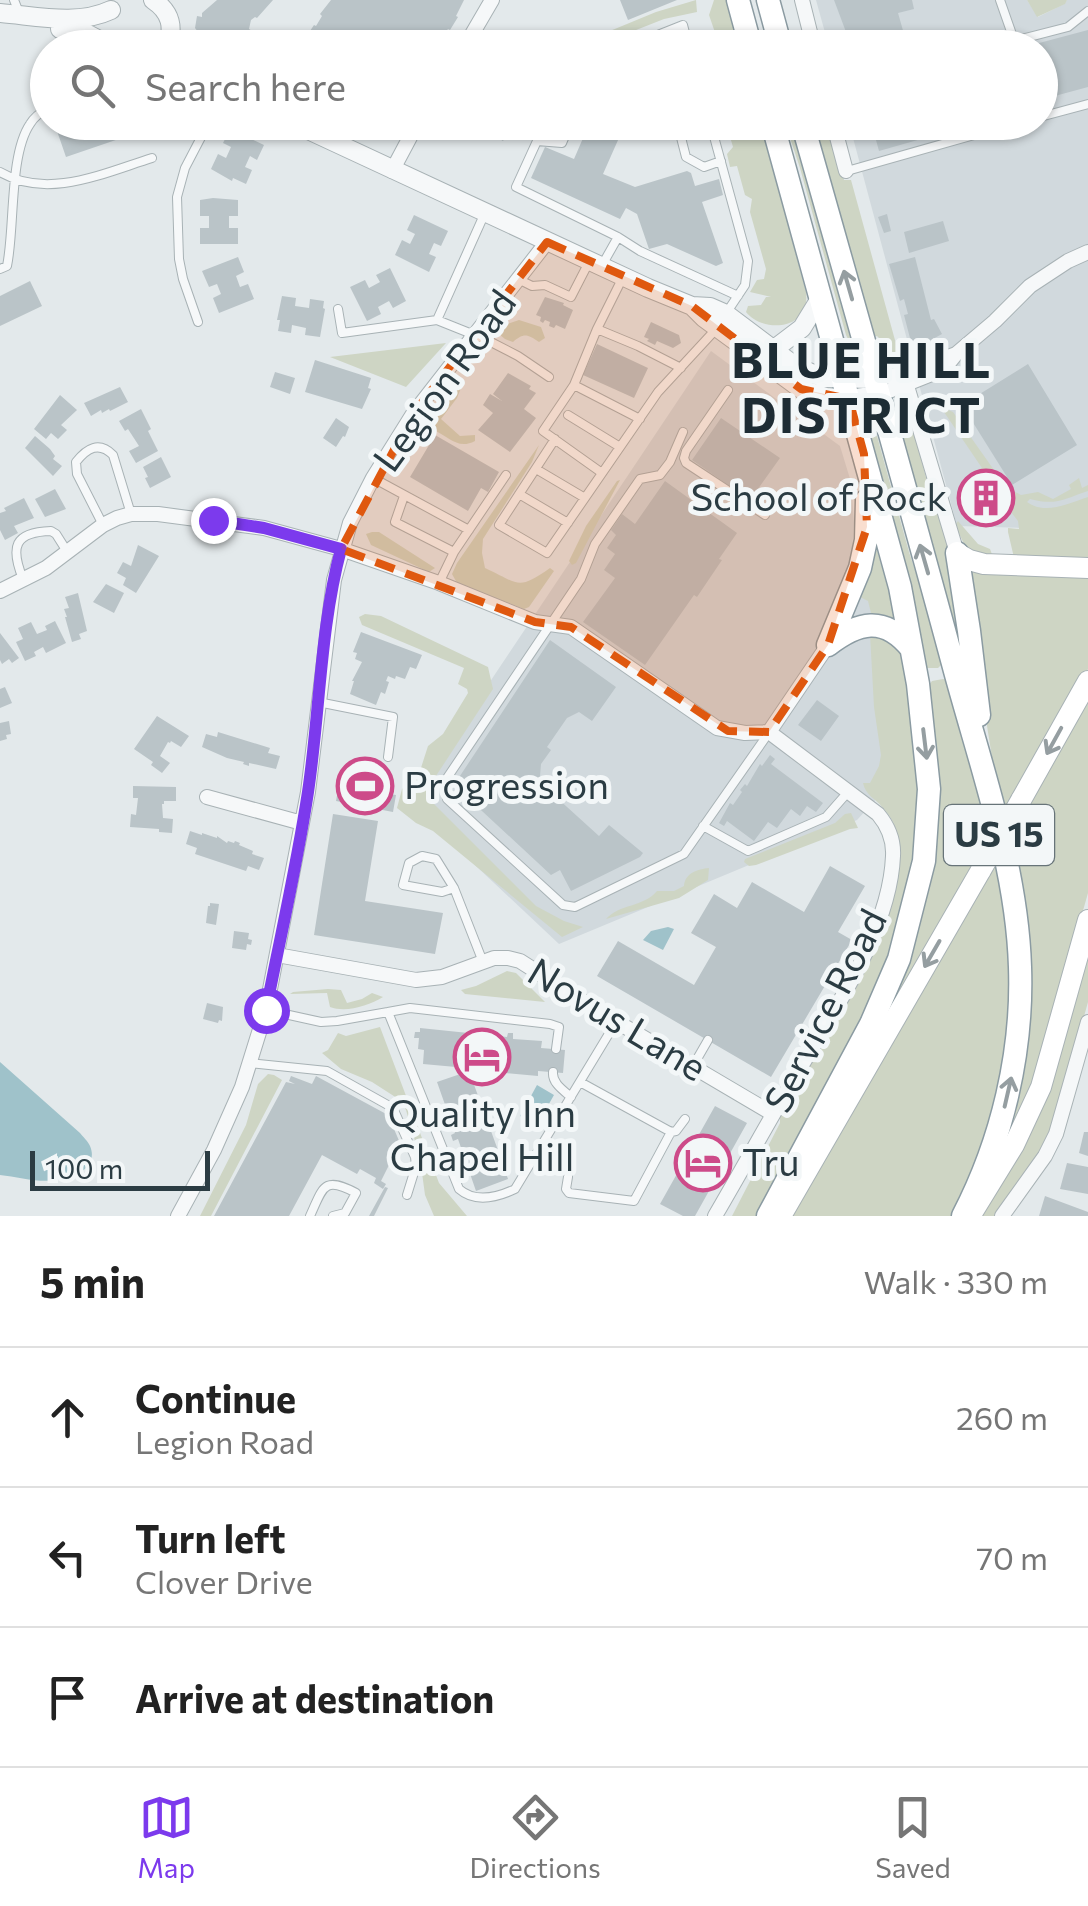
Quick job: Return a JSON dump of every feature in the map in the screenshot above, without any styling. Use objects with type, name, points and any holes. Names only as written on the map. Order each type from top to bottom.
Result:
[{"type":"highway","points":[[738,0],[746,30]]},
{"type":"highway","points":[[768,0],[776,30]]},
{"type":"highway","name":"US 15","points":[[768,1216],[884,998],[899,959],[927,840],[929,789],[912,648],[900,586],[777,140]]},
{"type":"highway","name":"US 15","points":[[807,140],[986,788],[1017,924],[1020,971],[1013,1068],[996,1137],[967,1216]]},
{"type":"highway","points":[[828,644],[850,596],[864,551],[868,501],[864,454]]},
{"type":"highway","points":[[956,552],[986,788]]},
{"type":"highway","points":[[828,644],[851,629],[866,626],[888,629],[912,648]]},
{"type":"main road","points":[[956,552],[984,564],[1088,568]]},
{"type":"main road","points":[[781,1216],[1088,681]]},
{"type":"main road","points":[[967,1216],[1014,1145],[1040,1087],[1088,920]]},
{"type":"street","points":[[153,0],[166,12],[170,30]]},
{"type":"street","points":[[174,30],[183,0]]},
{"type":"street","points":[[474,30],[492,0]]},
{"type":"street","points":[[802,0],[810,30]]},
{"type":"street","points":[[0,13],[17,7],[86,19],[118,5]]},
{"type":"street","points":[[106,30],[118,5]]},
{"type":"street","points":[[0,22],[74,30]]},
{"type":"street","points":[[328,140],[595,264],[692,306],[710,307],[802,389],[826,397],[846,390],[907,386],[944,369],[1030,286],[1088,252]]},
{"type":"street","points":[[392,171],[408,140]]},
{"type":"street","points":[[838,140],[846,171]]},
{"type":"street","name":"Legion Road","points":[[178,1216],[214,1150],[250,1063],[266,1010],[302,823],[334,580],[350,523],[412,414],[547,242]]},
{"type":"street","points":[[773,350],[802,328],[821,297]]},
{"type":"street","points":[[722,321],[795,366],[846,390]]},
{"type":"street","points":[[877,387],[956,354]]},
{"type":"street","points":[[907,386],[956,552]]},
{"type":"street","points":[[0,591],[68,552],[104,525],[132,514],[264,528],[341,549],[522,617],[550,626],[570,627],[717,728],[745,733],[770,732],[828,644]]},
{"type":"street","name":"Service Road","points":[[715,1216],[862,958],[889,883],[893,850],[888,829],[878,814],[770,732]]},
{"type":"street","points":[[208,797],[302,823]]},
{"type":"street","name":"Novus Lane","points":[[277,954],[416,980],[442,977],[494,958],[520,961],[774,1114]]},
{"type":"street","points":[[1002,1216],[1056,1134],[1088,1022]]},
{"type":"lane","points":[[1000,0],[1010,30]]},
{"type":"lane","points":[[1053,30],[1068,26],[1088,10]]},
{"type":"lane","points":[[1058,112],[1088,104]]},
{"type":"lane","points":[[0,269],[7,266],[10,252],[15,180],[30,122]]},
{"type":"lane","points":[[198,322],[179,259],[177,197],[185,168],[200,140]]},
{"type":"lane","points":[[563,140],[537,140],[516,186],[640,251],[738,296]]},
{"type":"lane","points":[[682,140],[686,157],[704,167],[721,161]]},
{"type":"lane","points":[[555,439],[499,525],[547,553],[658,392],[722,321],[748,278],[748,261],[715,140]]},
{"type":"lane","points":[[846,171],[956,140]]},
{"type":"lane","points":[[0,172],[15,180],[42,184],[74,182],[152,158]]},
{"type":"lane","points":[[437,320],[485,214]]},
{"type":"lane","points":[[520,280],[571,297],[618,237]]},
{"type":"lane","points":[[602,473],[542,431],[574,385],[623,276]]},
{"type":"lane","points":[[338,309],[342,333],[437,320],[518,356],[549,377]]},
{"type":"lane","points":[[597,329],[680,368]]},
{"type":"lane","points":[[574,385],[640,419]]},
{"type":"lane","points":[[728,390],[684,458],[765,516]]},
{"type":"lane","points":[[568,415],[620,448]]},
{"type":"lane","points":[[683,432],[660,475],[640,478],[595,544],[582,580],[446,781],[447,798],[563,905],[575,908],[684,854],[770,732]]},
{"type":"lane","points":[[104,525],[77,474],[76,462],[86,450],[98,446],[113,454],[132,514]]},
{"type":"lane","points":[[536,469],[585,498]]},
{"type":"lane","points":[[438,583],[506,475]]},
{"type":"lane","points":[[373,478],[469,530]]},
{"type":"lane","points":[[520,494],[568,522]]},
{"type":"lane","points":[[404,496],[396,522],[454,552]]},
{"type":"lane","points":[[23,579],[15,550],[26,535],[52,531],[68,552]]},
{"type":"lane","points":[[318,702],[394,717],[388,757]]},
{"type":"lane","points":[[703,826],[748,852],[826,817],[849,791]]},
{"type":"lane","points":[[454,888],[442,892],[403,885],[409,863],[422,856],[436,859],[454,888],[483,962]]},
{"type":"lane","points":[[266,1010],[321,1022],[410,1008],[550,1024],[559,1028],[556,1050]]},
{"type":"lane","points":[[388,1012],[459,1189],[469,1197],[482,1198],[515,1188],[616,1022]]},
{"type":"lane","points":[[693,1066],[708,1040]]},
{"type":"lane","points":[[250,1063],[327,1071],[393,1108],[415,1157],[407,1195]]},
{"type":"lane","points":[[552,1072],[552,1078],[571,1096]]},
{"type":"lane","points":[[580,1082],[671,1132],[676,1132],[684,1119]]},
{"type":"lane","points":[[568,1176],[566,1189],[570,1193],[634,1201],[671,1132]]},
{"type":"lane","points":[[340,1184],[356,1193],[345,1212],[333,1216],[311,1214],[321,1190],[340,1184]]},
{"type":"highlighted area","points":[[547,242],[692,306],[801,389],[849,399],[864,454],[867,527],[828,645],[769,732],[728,731],[571,627],[535,622],[341,549],[413,414]]},
{"type":"shaded area","points":[[816,0],[1027,0],[1038,17],[1067,0],[1088,0],[1088,530],[957,526],[854,140],[1058,140],[1058,30],[824,30]]},
{"type":"shaded area","points":[[711,351],[840,446],[851,482],[851,567],[879,594],[895,779],[857,820],[559,944],[409,803]]},
{"type":"green space","points":[[696,0],[697,12],[636,30],[612,30]]},
{"type":"green space","points":[[714,0],[730,0],[739,30],[714,30],[709,15]]},
{"type":"green space","points":[[1027,0],[1067,0],[1037,17]]},
{"type":"green space","points":[[731,140],[766,140],[806,292],[801,315],[784,324],[763,323],[746,312],[748,306],[761,305],[766,297],[771,297],[750,292],[757,280],[764,279],[766,269],[750,212],[752,199],[745,195],[737,166],[730,167],[727,154],[733,147]]},
{"type":"green space","points":[[791,140],[802,140],[855,337],[848,339],[846,335]]},
{"type":"green space","points":[[816,140],[833,140],[844,180],[851,180],[901,362],[884,357],[880,339],[873,337]]},
{"type":"green space","points":[[519,320],[541,327],[545,338],[539,342],[523,336],[513,342],[500,335],[504,325]]},
{"type":"green space","points":[[446,343],[406,387],[330,357]]},
{"type":"green space","points":[[461,388],[441,419],[460,436],[475,435],[475,441],[459,443],[434,430],[424,442],[417,438],[449,391]]},
{"type":"green space","points":[[938,395],[1006,487],[1021,495],[1038,492],[1053,499],[1071,489],[1069,485],[1079,478],[1082,488],[1088,485],[1088,491],[1060,501],[1027,502],[1049,508],[1088,497],[1088,564],[1015,562],[1008,528],[1019,529],[1018,521],[1007,507],[1003,509],[977,470],[982,468],[944,412],[930,400]]},
{"type":"green space","points":[[909,413],[955,576],[968,676],[892,418]]},
{"type":"green space","points":[[877,436],[945,661],[938,668],[924,668],[867,439]]},
{"type":"green space","points":[[539,445],[483,539],[485,568],[505,578],[518,583],[550,568],[554,571],[524,609],[457,583],[452,574]]},
{"type":"green space","points":[[620,480],[572,565],[569,561],[586,526]]},
{"type":"green space","points":[[958,521],[978,544],[990,549],[993,557],[986,559],[965,546],[955,525]]},
{"type":"green space","points":[[379,532],[435,568],[429,572],[371,545],[366,534]]},
{"type":"green space","points":[[877,550],[898,623],[872,617],[868,601],[860,597],[868,560]]},
{"type":"green space","points":[[962,568],[1088,573],[1088,669],[1024,782],[1021,780],[1001,814]]},
{"type":"green space","points":[[381,616],[488,667],[493,689],[430,785],[433,803],[536,906],[583,927],[562,937],[433,831],[397,808],[402,789],[419,774],[428,746],[443,734],[468,693],[458,684],[464,668],[362,625],[359,617]]},
{"type":"green space","points":[[872,632],[897,645],[907,665],[919,760],[919,830],[891,960],[762,1216],[732,1216],[895,885],[899,854],[894,825],[863,783],[870,783],[881,755],[874,707]]},
{"type":"green space","points":[[943,679],[951,688],[989,834],[889,1013],[914,930],[925,690],[932,681]]},
{"type":"green space","points":[[1088,696],[1088,893],[1034,1083],[1004,1145],[1015,1092],[1008,839]]},
{"type":"green space","points":[[851,813],[858,828],[756,865],[744,862],[835,823]]},
{"type":"green space","points":[[996,859],[1003,884],[1013,1002],[990,1129],[956,1216],[787,1216]]},
{"type":"green space","points":[[709,868],[708,880],[679,898],[606,919],[657,891],[674,891],[684,886],[693,872]]},
{"type":"green space","points":[[1088,943],[1088,1002],[1055,1122],[1033,1165],[995,1216],[978,1216],[1000,1183]]},
{"type":"green space","points":[[507,971],[516,973],[545,1002],[465,994],[461,990],[476,986]]},
{"type":"green space","points":[[341,990],[347,1003],[372,993],[383,997],[364,1006],[343,1009],[330,1007],[327,993],[290,994]]},
{"type":"green space","points":[[380,1027],[439,1183],[467,1216],[434,1216],[400,1100],[341,1069],[322,1053],[338,1033],[346,1036]]},
{"type":"green space","points":[[268,1074],[282,1080],[211,1216],[200,1216],[246,1125],[258,1084]]},
{"type":"water","points":[[674,929],[663,950],[643,940],[651,931]]},
{"type":"water","points":[[0,1062],[87,1141],[92,1153],[88,1166],[70,1177],[49,1181],[0,1175]]},
{"type":"water","points":[[537,1085],[554,1095],[537,1125],[520,1116]]},
{"type":"building","points":[[217,0],[273,0],[251,20],[251,30],[196,30],[197,16],[202,17]]},
{"type":"building","points":[[331,0],[464,0],[450,30],[311,30]]},
{"type":"building","points":[[620,0],[677,0],[628,20]]},
{"type":"building","points":[[834,0],[912,0],[914,9],[898,13],[903,30],[845,30]]},
{"type":"building","points":[[1088,30],[1088,87],[1058,95],[1058,38]]},
{"type":"building","points":[[60,140],[116,140],[66,157]]},
{"type":"building","points":[[253,140],[264,145],[257,160],[250,156],[245,167],[252,170],[246,184],[211,169],[218,154],[226,158],[231,147],[223,143]]},
{"type":"building","points":[[582,140],[618,140],[603,174],[635,187],[687,171],[695,186],[719,179],[723,195],[702,202],[723,263],[716,266],[667,244],[649,249],[637,214],[626,208],[620,219],[531,178],[545,147],[574,159]]},
{"type":"building","points":[[876,140],[918,140],[879,151]]},
{"type":"building","points":[[200,200],[238,200],[238,216],[229,216],[229,228],[238,228],[238,244],[200,244],[200,228],[209,228],[209,216],[200,216]]},
{"type":"building","points":[[887,214],[891,231],[884,233],[878,217]]},
{"type":"building","points":[[414,215],[448,231],[441,246],[434,243],[429,254],[436,257],[429,272],[395,255],[402,240],[410,244],[415,234],[407,230]]},
{"type":"building","points":[[943,221],[949,241],[909,253],[904,232]]},
{"type":"building","points":[[238,257],[244,272],[236,276],[240,287],[248,284],[254,299],[219,313],[213,298],[221,294],[217,284],[209,287],[202,271]]},
{"type":"building","points":[[915,257],[931,320],[942,334],[920,346],[918,340],[911,342],[904,299],[900,301],[889,264]]},
{"type":"building","points":[[390,268],[406,301],[393,308],[389,301],[378,307],[381,314],[367,321],[350,287],[365,280],[369,288],[380,282],[376,275]]},
{"type":"building","points":[[30,281],[42,306],[0,326],[0,296]]},
{"type":"building","points":[[282,296],[296,298],[295,306],[309,308],[310,299],[324,301],[320,337],[305,335],[306,328],[292,325],[291,333],[278,331]]},
{"type":"building","points":[[545,297],[573,310],[565,329],[549,326],[550,322],[543,323],[536,315]]},
{"type":"building","points":[[651,322],[679,335],[681,343],[673,348],[647,341],[644,337]]},
{"type":"building","points":[[597,344],[648,368],[634,398],[583,375]]},
{"type":"building","points":[[315,360],[371,378],[371,389],[362,409],[305,392]]},
{"type":"building","points":[[1028,364],[1077,445],[1012,485],[962,405]]},
{"type":"building","points":[[275,372],[295,378],[290,394],[270,387]]},
{"type":"building","points":[[508,373],[536,393],[524,409],[536,418],[510,452],[478,430],[493,413],[483,405],[490,394],[502,401],[493,394]]},
{"type":"building","points":[[120,387],[128,402],[91,416],[84,403]]},
{"type":"building","points":[[60,395],[77,410],[61,425],[67,430],[58,439],[51,433],[46,439],[34,429]]},
{"type":"building","points":[[141,409],[158,451],[136,463],[129,451],[139,446],[119,421]]},
{"type":"building","points":[[336,418],[349,427],[336,447],[323,438]]},
{"type":"building","points":[[721,418],[780,458],[750,500],[692,460]]},
{"type":"building","points":[[435,435],[499,472],[488,492],[481,488],[468,511],[410,477]]},
{"type":"building","points":[[35,436],[62,466],[53,476],[25,448]]},
{"type":"building","points":[[161,457],[171,477],[150,488],[143,467]]},
{"type":"building","name":"School of Rock","points":[[977,470],[1003,509],[1007,506],[1011,513],[995,526],[968,491],[973,479],[970,475]]},
{"type":"building","points":[[665,481],[737,533],[697,597],[694,595],[645,665],[583,622],[615,578],[604,570],[615,554],[607,548],[616,535],[611,530],[622,514],[635,524]]},
{"type":"building","points":[[55,489],[66,509],[45,517],[35,499]]},
{"type":"building","points":[[24,498],[34,518],[14,526],[18,533],[5,540],[0,530],[0,513]]},
{"type":"building","points":[[138,545],[159,556],[136,593],[123,585],[126,578],[117,573],[123,562],[131,566]]},
{"type":"building","points":[[106,584],[124,593],[114,613],[93,602]]},
{"type":"building","points":[[78,593],[87,631],[72,642],[65,617],[64,609],[69,608],[65,597]]},
{"type":"building","points":[[55,621],[66,643],[46,653],[43,647],[25,661],[16,642],[23,639],[18,628],[31,622],[37,634]]},
{"type":"building","points":[[361,632],[422,655],[416,669],[410,667],[405,679],[388,676],[385,694],[381,692],[376,705],[350,694],[362,662],[355,659],[357,653],[353,652]]},
{"type":"building","points":[[0,633],[19,658],[12,663],[9,659],[2,664],[0,660]]},
{"type":"building","points":[[550,640],[616,687],[592,721],[579,712],[567,718],[547,747],[551,750],[541,764],[540,776],[545,787],[599,836],[609,825],[643,853],[571,891],[560,870],[551,875],[454,785]]},
{"type":"building","points":[[5,687],[12,703],[0,708],[0,689]]},
{"type":"building","points":[[817,700],[839,716],[821,741],[798,725]]},
{"type":"building","points":[[157,716],[189,736],[181,747],[168,742],[160,756],[170,763],[162,773],[134,749]]},
{"type":"building","points":[[9,721],[11,734],[0,741],[0,723]]},
{"type":"building","points":[[218,732],[270,748],[268,753],[280,756],[276,769],[249,766],[202,747],[206,734],[217,737]]},
{"type":"building","points":[[770,755],[775,759],[771,764],[823,803],[816,812],[807,806],[800,816],[791,809],[777,828],[768,822],[754,841],[727,821],[724,826],[719,823],[730,803],[733,805],[740,790]]},
{"type":"building","name":"Progression","points":[[342,768],[393,778],[393,812],[336,801]]},
{"type":"building","points":[[133,786],[176,787],[176,801],[162,804],[163,818],[173,819],[172,833],[130,827],[138,798],[133,798]]},
{"type":"building","points":[[333,814],[378,821],[365,901],[443,913],[435,954],[314,935]]},
{"type":"building","points":[[190,831],[217,836],[227,843],[240,843],[264,858],[259,870],[248,866],[246,871],[195,854],[197,848],[186,844]]},
{"type":"building","points":[[830,866],[865,886],[838,932],[852,940],[771,1077],[597,976],[618,941],[694,985],[716,947],[691,933],[714,894],[737,908],[752,882],[804,912]]},
{"type":"building","points":[[210,903],[219,904],[216,925],[206,923]]},
{"type":"building","points":[[234,931],[249,933],[248,939],[252,940],[246,950],[232,948]]},
{"type":"building","points":[[207,1003],[223,1007],[222,1021],[203,1019]]},
{"type":"building","name":"Quality Inn Chapel Hill","points":[[420,1028],[507,1037],[513,1033],[513,1039],[542,1041],[541,1048],[565,1050],[563,1073],[538,1071],[538,1076],[484,1071],[477,1075],[478,1069],[423,1064],[424,1050],[418,1049],[419,1038],[414,1038]]},
{"type":"building","name":"Quality Inn Chapel Hill","points":[[469,1071],[499,1153],[504,1151],[506,1156],[501,1158],[508,1179],[476,1191],[458,1139],[453,1141],[451,1135],[455,1133],[437,1082]]},
{"type":"building","points":[[291,1076],[312,1084],[316,1076],[388,1115],[400,1143],[381,1181],[386,1184],[383,1189],[374,1183],[376,1178],[360,1169],[357,1174],[322,1155],[289,1216],[214,1216],[286,1082],[295,1084],[289,1081]]},
{"type":"building","name":"Tru","points":[[715,1106],[747,1123],[695,1216],[683,1216],[660,1204]]},
{"type":"building","points":[[1084,1132],[1088,1132],[1088,1156],[1079,1153]]},
{"type":"building","points":[[1067,1163],[1088,1167],[1088,1194],[1060,1189]]},
{"type":"building","points":[[385,1187],[388,1188],[374,1216],[369,1216]]},
{"type":"building","points":[[1045,1196],[1088,1212],[1088,1216],[1039,1216]]},
{"type":"place","name":"School of Rock","points":[[986,498]]},
{"type":"place","name":"Progression","points":[[365,786]]},
{"type":"place","name":"Quality Inn Chapel Hill","points":[[482,1057]]},
{"type":"place","name":"Tru","points":[[703,1163]]},
{"type":"district","name":"BLUE HILL DISTRICT","points":[[862,388]]},
{"type":"route","points":[[213,520],[264,528],[341,549],[308,792],[266,1010]]}]
